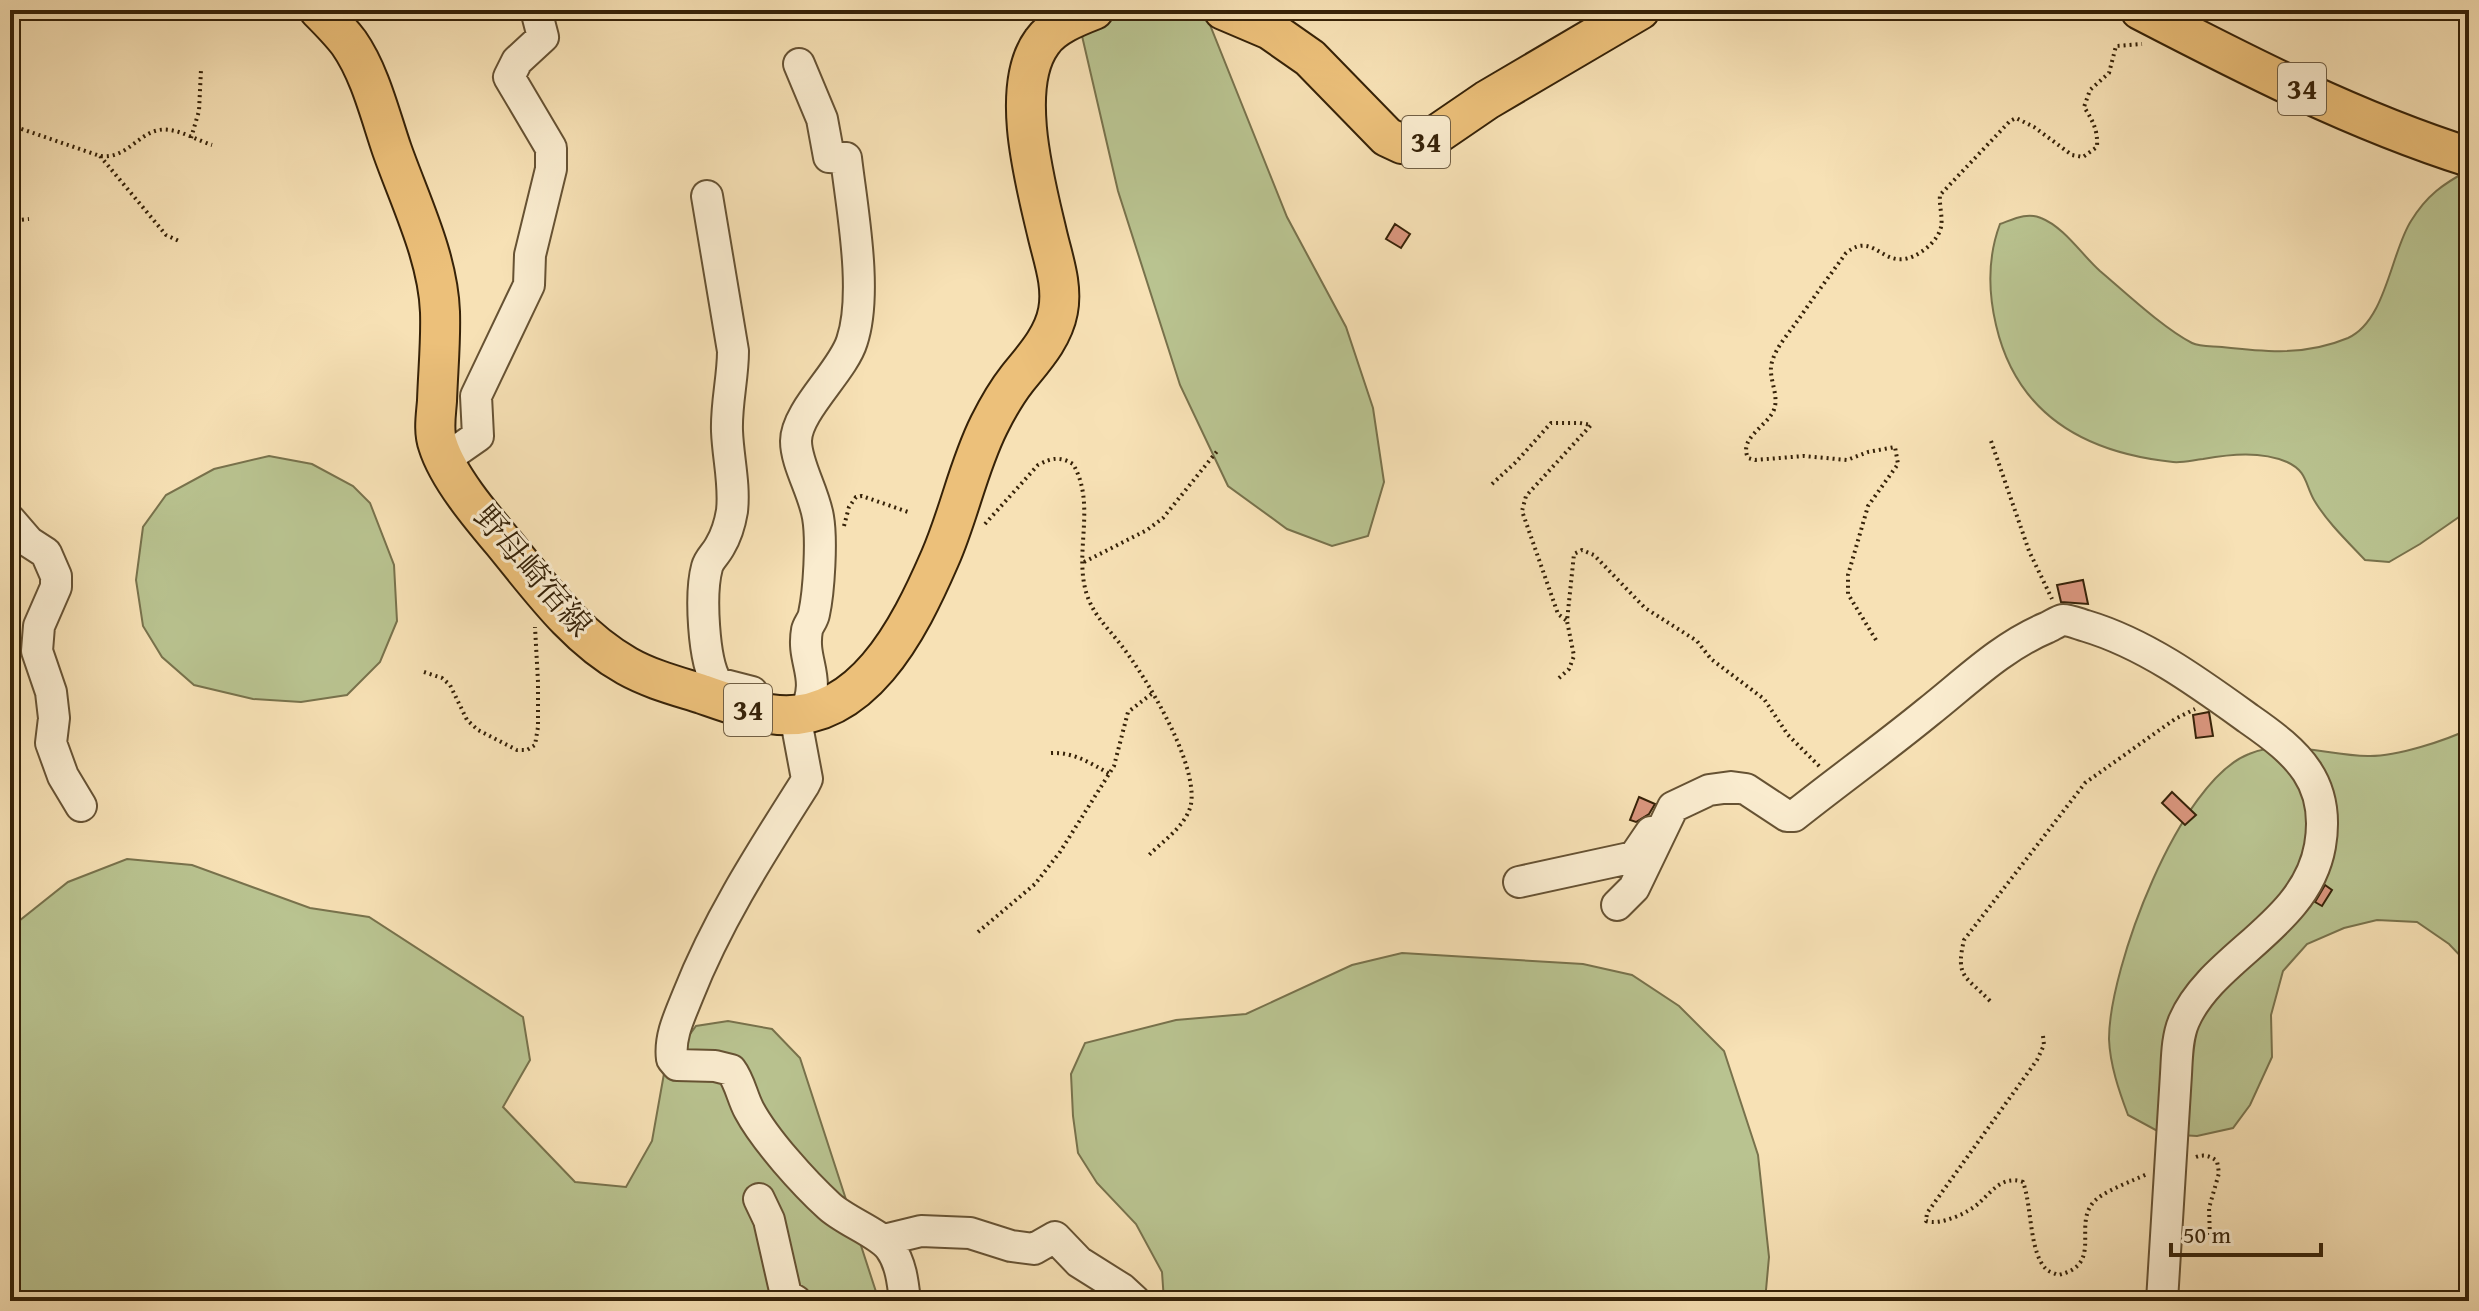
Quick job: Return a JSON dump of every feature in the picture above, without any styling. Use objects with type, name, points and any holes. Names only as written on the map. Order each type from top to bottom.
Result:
[{"type":"main road","name":"野母崎宿線","points":[[319,10],[351,45],[361,67],[431,261],[440,308],[437,444],[487,523],[577,628],[626,665],[651,677],[748,710],[794,715]]},
{"type":"main road","name":"34","points":[[794,715],[834,704],[851,692],[870,676],[905,632],[941,557],[986,430],[1007,393],[1035,358],[1057,318],[1058,275],[1030,143],[1026,82],[1035,55],[1047,36],[1094,10]]},
{"type":"main road","name":"34","points":[[1223,10],[1270,30],[1310,58],[1387,137],[1402,144],[1414,145],[1427,141],[1487,100],[1640,10]]},
{"type":"main road","name":"34","points":[[2140,10],[2235,59],[2423,143],[2469,157]]},
{"type":"street","points":[[445,459],[478,436],[476,396],[529,285],[530,255],[551,169],[551,148],[509,77],[517,61],[543,37],[536,10]]},
{"type":"street","points":[[794,715],[814,690],[807,629],[814,616],[821,532],[810,484],[799,456],[797,431],[846,356],[853,340],[858,279],[846,158],[829,157],[822,119],[799,64]]},
{"type":"street","points":[[707,196],[733,351],[727,432],[733,470],[732,512],[728,530],[707,567],[704,599],[709,661],[717,683],[748,690],[794,715],[807,779],[760,852],[703,955],[672,1039],[672,1059],[677,1065],[715,1066],[731,1070],[749,1111],[775,1146],[829,1206],[884,1240],[901,1270],[905,1301]]},
{"type":"street","points":[[10,520],[29,542],[46,553],[56,576],[56,587],[39,626],[37,651],[51,692],[54,718],[51,743],[63,776],[81,806]]},
{"type":"street","points":[[1519,882],[1634,857],[1662,815],[1709,790],[1731,787],[1746,789],[1787,816],[1794,816],[1984,665],[2034,633],[2062,620],[2102,631],[2157,657],[2219,697],[2273,735],[2307,768],[2319,793],[2323,819],[2317,862],[2293,903],[2206,988],[2184,1021],[2179,1042],[2180,1162],[2162,1301]]},
{"type":"street","points":[[1617,905],[1634,888],[1673,807]]},
{"type":"street","points":[[759,1199],[769,1220],[786,1295],[796,1301]]},
{"type":"street","points":[[884,1240],[921,1231],[970,1233],[1011,1246],[1034,1249],[1055,1237],[1079,1262],[1122,1289],[1135,1301]]},
{"type":"path","points":[[1876,640],[1848,594],[1848,575],[1868,506],[1898,464],[1895,447],[1847,460],[1804,456],[1748,458],[1747,442],[1775,408],[1771,365],[1776,354],[1846,253],[1855,246],[1865,245],[1895,260],[1904,261],[1928,247],[1941,230],[1940,195],[2010,121],[2016,118],[2034,127],[2072,155],[2089,155],[2097,147],[2098,136],[2095,122],[2084,107],[2085,98],[2109,73],[2116,46],[2169,42],[2186,34]]},
{"type":"path","points":[[191,138],[199,111],[201,70]]},
{"type":"path","points":[[10,125],[112,158],[155,131],[170,130],[212,145]]},
{"type":"path","points":[[100,156],[166,235],[179,241]]},
{"type":"path","points":[[10,221],[29,219]]},
{"type":"path","points":[[1492,484],[1551,423],[1591,425],[1526,496],[1522,511],[1558,614],[1567,621]]},
{"type":"path","points":[[1991,441],[2029,551],[2062,620]]},
{"type":"path","points":[[1084,562],[1147,530],[1163,518],[1218,450]]},
{"type":"path","points":[[983,526],[1038,465],[1049,459],[1065,459],[1073,464],[1085,503],[1086,592],[1095,615],[1121,644],[1154,692],[1169,722],[1188,776],[1191,804],[1183,821],[1149,855]]},
{"type":"path","points":[[841,538],[849,507],[856,497],[862,496],[911,513]]},
{"type":"path","points":[[1559,678],[1569,669],[1574,656],[1567,621],[1574,554],[1582,550],[1594,555],[1645,608],[1697,641],[1711,659],[1764,699],[1788,735],[1835,783]]},
{"type":"path","points":[[424,672],[442,678],[450,685],[467,720],[478,730],[517,750],[527,750],[535,745],[538,727],[535,624],[547,620],[577,628]]},
{"type":"path","points":[[978,932],[1035,884],[1060,852],[1110,774],[1128,712],[1154,692]]},
{"type":"path","points":[[1990,1001],[1966,979],[1959,964],[1964,940],[2085,783],[2175,719],[2219,697]]},
{"type":"path","points":[[1051,753],[1067,752],[1110,774]]},
{"type":"path","points":[[2043,1036],[2044,1045],[2037,1060],[1927,1213],[1926,1221],[1933,1224],[1944,1221],[1978,1205],[1987,1193],[2003,1182],[2014,1179],[2023,1182],[2028,1195],[2036,1249],[2046,1269],[2058,1275],[2067,1273],[2078,1266],[2084,1255],[2087,1215],[2095,1199],[2201,1155],[2217,1161],[2219,1173],[2209,1208],[2210,1238]]},
{"type":"green space","points":[[1076,10],[1204,10],[1287,217],[1346,327],[1373,408],[1384,482],[1368,536],[1332,546],[1287,529],[1228,486],[1180,385],[1118,191]]},
{"type":"green space","points":[[2469,170],[2469,510],[2389,562],[2365,560],[2319,508],[2302,474],[2287,462],[2246,454],[2173,462],[2112,450],[2084,439],[2038,406],[2020,384],[2006,357],[1996,325],[1991,287],[1991,261],[2000,224],[2031,216],[2049,222],[2133,299],[2169,329],[2192,343],[2254,350],[2301,350],[2332,344],[2361,329],[2379,302],[2404,234],[2417,212],[2436,191]]},
{"type":"green space","points":[[269,456],[312,464],[353,486],[370,503],[394,565],[397,621],[380,662],[347,695],[301,702],[253,699],[194,685],[162,657],[143,626],[136,580],[143,527],[166,495],[214,469]]},
{"type":"green space","points":[[2469,729],[2469,965],[2449,944],[2417,922],[2377,920],[2344,928],[2307,944],[2283,971],[2271,1015],[2272,1057],[2250,1105],[2233,1128],[2197,1136],[2163,1134],[2128,1115],[2113,1068],[2109,1039],[2121,968],[2153,880],[2174,837],[2198,800],[2223,771],[2249,754],[2264,750],[2294,748],[2355,756],[2381,755],[2421,747]]},
{"type":"green space","points":[[127,859],[192,865],[310,908],[369,917],[523,1017],[530,1060],[503,1107],[575,1182],[626,1187],[652,1141],[665,1068],[696,1026],[728,1021],[772,1029],[800,1058],[879,1301],[10,1301],[10,932],[19,921],[68,882]]},
{"type":"green space","points":[[1402,953],[1583,964],[1632,975],[1679,1006],[1724,1051],[1758,1155],[1769,1257],[1765,1301],[1164,1301],[1162,1272],[1136,1224],[1097,1183],[1078,1153],[1071,1074],[1085,1043],[1176,1020],[1246,1014],[1352,965]]},
{"type":"building","points":[[1395,224],[1410,234],[1401,248],[1386,239]]},
{"type":"building","points":[[2083,580],[2088,604],[2061,602],[2057,585]]},
{"type":"building","points":[[2209,712],[2213,736],[2196,738],[2193,715]]},
{"type":"building","points":[[2172,792],[2196,815],[2185,825],[2162,803]]},
{"type":"building","points":[[1639,797],[1655,804],[1649,814],[1636,822],[1630,820]]},
{"type":"building","points":[[2325,885],[2332,890],[2322,906],[2315,902]]}]
